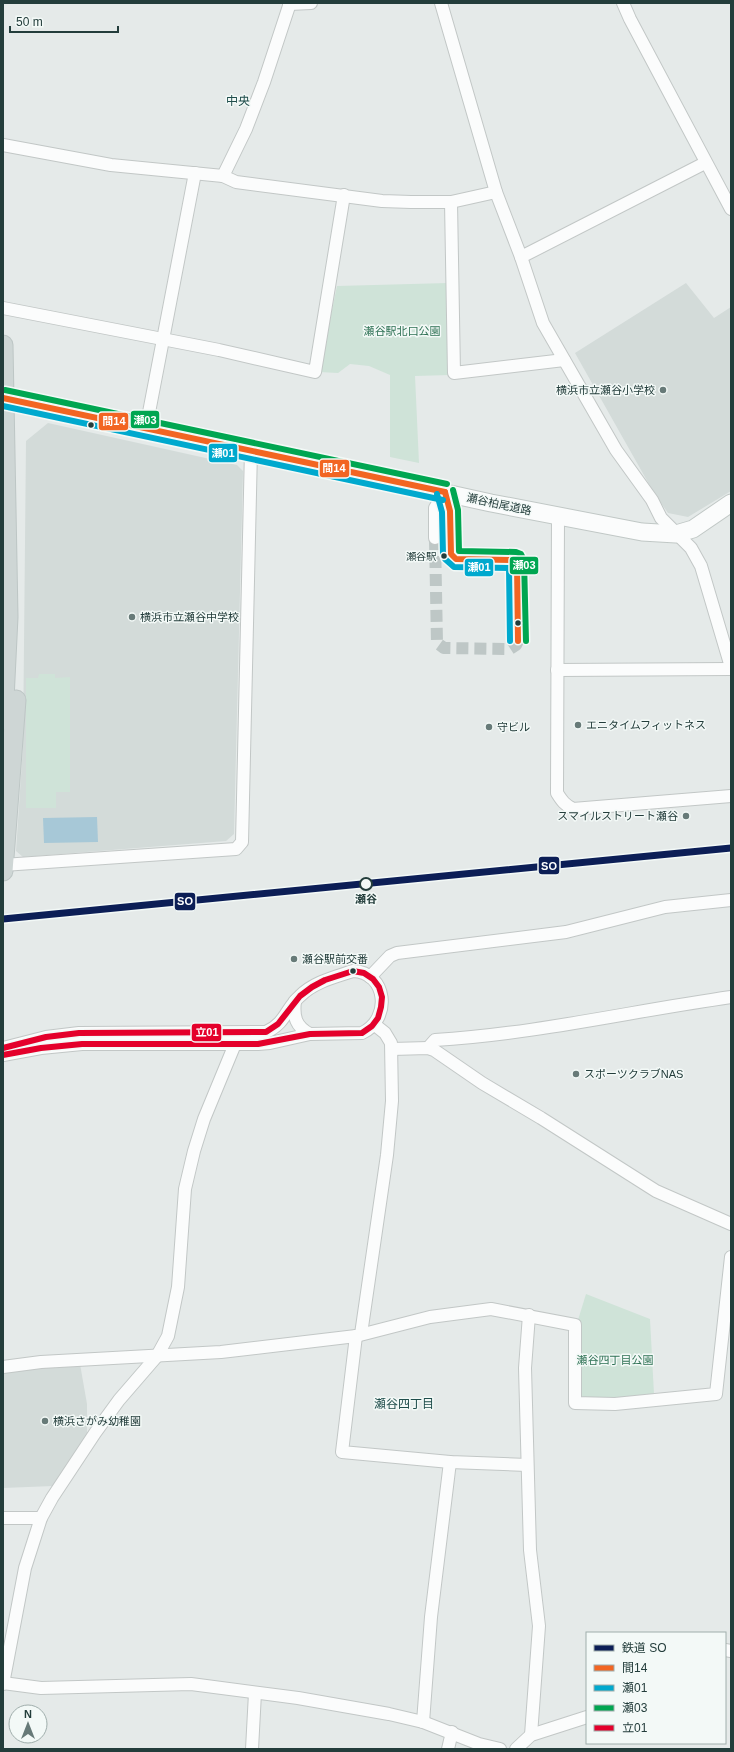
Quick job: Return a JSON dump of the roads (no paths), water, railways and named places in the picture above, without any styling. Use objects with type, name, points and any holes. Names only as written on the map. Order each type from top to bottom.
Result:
[{"type":"main road","points":[[3,345],[8,617],[3,720]]},
{"type":"main road","name":"瀬谷柏尾道路","points":[[3,399],[251,450],[558,516],[642,532],[676,534],[693,529],[731,503]]},
{"type":"main road","points":[[3,536],[6,517]]},
{"type":"main road","points":[[3,867],[14,744],[20,618],[6,517]]},
{"type":"street","points":[[223,176],[246,129],[290,4],[311,3]]},
{"type":"street","points":[[441,3],[496,192],[521,257],[543,323],[616,450],[652,500],[661,518],[691,548],[701,566],[730,662],[557,670]]},
{"type":"street","points":[[623,3],[705,163],[731,209]]},
{"type":"street","points":[[3,146],[111,165],[223,176],[236,182],[404,202],[450,202],[496,192]]},
{"type":"street","points":[[521,257],[705,163]]},
{"type":"street","points":[[146,428],[195,173]]},
{"type":"street","points":[[3,308],[315,372],[344,195]]},
{"type":"street","points":[[450,202],[454,373],[564,360]]},
{"type":"street","points":[[3,867],[236,849],[240,846],[242,842],[251,450]]},
{"type":"street","points":[[435,538],[435,508],[445,492]]},
{"type":"street","points":[[445,492],[450,511],[450,538]]},
{"type":"street","points":[[558,516],[557,793],[565,805],[573,809],[731,796]]},
{"type":"street","points":[[370,977],[390,956],[397,953],[566,932],[665,907],[731,900]]},
{"type":"street","points":[[3,1048],[46,1037],[80,1033],[266,1032],[280,1024],[299,996],[314,986],[353,971],[370,977],[381,992],[382,1002],[379,1019],[375,1024],[362,1033],[310,1034],[270,1044],[82,1044],[41,1048],[3,1055]]},
{"type":"street","points":[[428,1048],[435,1040],[477,1038],[731,997]]},
{"type":"street","points":[[295,1001],[294,1016],[296,1023],[300,1028],[310,1034]]},
{"type":"street","points":[[375,1024],[389,1037],[392,1049],[392,1101],[387,1155],[342,1452],[450,1462],[527,1465]]},
{"type":"street","points":[[235,1044],[204,1119],[194,1151],[185,1189],[178,1287],[168,1336],[157,1356],[120,1400],[95,1433],[52,1498],[41,1518],[25,1568],[3,1684],[41,1688],[191,1684],[298,1698],[389,1714],[424,1722],[479,1744],[500,1749]]},
{"type":"street","points":[[392,1049],[428,1048],[434,1050],[482,1083],[541,1118],[656,1191],[731,1224]]},
{"type":"street","points":[[3,1367],[41,1362],[221,1352],[359,1335],[396,1327],[430,1317],[491,1309],[529,1315],[575,1325],[575,1403],[615,1404],[716,1394],[731,1258]]},
{"type":"street","points":[[529,1315],[525,1368],[527,1465],[530,1550],[539,1626],[531,1735]]},
{"type":"street","points":[[424,1722],[431,1617],[450,1462]]},
{"type":"street","points":[[3,1518],[41,1518]]},
{"type":"street","points":[[252,1749],[254,1693]]},
{"type":"street","points":[[516,1749],[531,1735],[586,1717]]},
{"type":"street","points":[[448,1749],[452,1732]]},
{"type":"water","points":[[97,817],[98,842],[44,843],[43,818]]},
{"type":"tunnel","points":[[435,538],[437,643],[444,648],[510,649],[516,645],[518,641],[517,564],[515,560],[456,559],[451,554],[450,538]]},
{"type":"rail line","name":"SO","points":[[3,919],[731,848]]},
{"type":"place","name":"横浜市立瀬谷小学校","points":[[663,390]]},
{"type":"place","name":"瀬谷駅","points":[[444,556]]},
{"type":"place","name":"横浜市立瀬谷中学校","points":[[132,617]]},
{"type":"place","name":"エニタイムフィットネス","points":[[578,725]]},
{"type":"place","name":"守ビル","points":[[489,727]]},
{"type":"place","name":"スマイルストリート瀬谷","points":[[686,816]]},
{"type":"place","name":"瀬谷","points":[[366,884]]},
{"type":"place","name":"瀬谷駅前交番","points":[[294,959]]},
{"type":"place","name":"スポーツクラブNAS","points":[[576,1074]]},
{"type":"place","name":"横浜さがみ幼稚園","points":[[45,1421]]},
{"type":"district","name":"中央","points":[[238,101]]},
{"type":"district","name":"瀬谷四丁目","points":[[404,1404]]},
{"type":"park label","name":"瀬谷駅北口公園","points":[[402,331]]},
{"type":"park label","name":"瀬谷四丁目公園","points":[[615,1360]]}]
